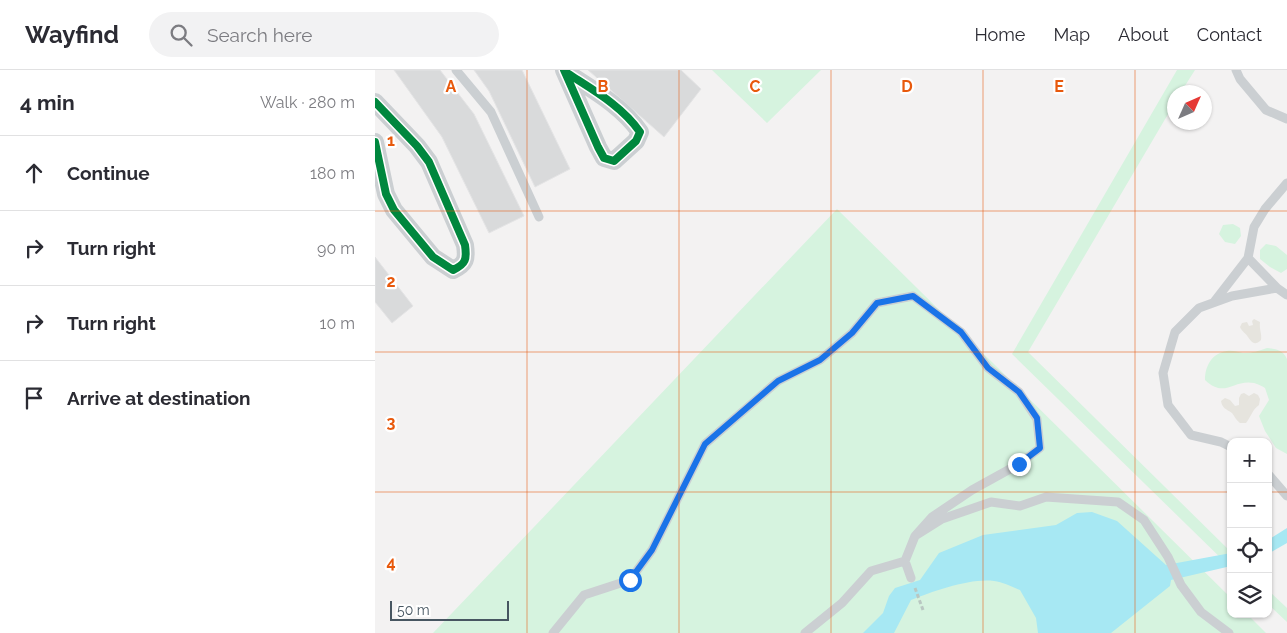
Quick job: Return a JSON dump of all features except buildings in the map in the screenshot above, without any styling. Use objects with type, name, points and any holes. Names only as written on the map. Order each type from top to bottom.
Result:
[{"type":"street","points":[[565,71],[603,96],[633,122],[640,132],[636,141],[614,161],[604,158],[598,147],[565,71]]},
{"type":"street","points":[[375,102],[417,146],[429,162],[465,244],[467,256],[462,266],[453,270],[433,257],[394,210],[386,194],[375,142]]},
{"type":"lane","points":[[456,70],[491,112],[539,217]]},
{"type":"lane","points":[[1236,70],[1240,79],[1265,110],[1287,119]]},
{"type":"lane","points":[[1214,302],[1249,258],[1254,228],[1265,209],[1287,183]]},
{"type":"lane","points":[[1249,258],[1277,288],[1287,295]]},
{"type":"lane","points":[[1227,445],[1191,435],[1169,405],[1163,373],[1175,332],[1199,308],[1232,296],[1277,288]]},
{"type":"lane","points":[[553,633],[584,594],[630,580],[652,550],[705,444],[778,381],[820,360],[852,333],[877,303],[913,296],[961,332],[988,368],[1019,392],[1037,418],[1040,448],[1019,464],[972,490],[932,518],[915,536],[905,561],[911,578]]},
{"type":"lane","points":[[1272,479],[1287,496]]},
{"type":"lane","points":[[915,536],[942,519],[991,502],[1020,506],[1046,497],[1118,502],[1144,520],[1168,557],[1181,585],[1201,612],[1229,633]]},
{"type":"lane","points":[[805,633],[842,603],[871,572],[905,561]]},
{"type":"path","points":[[911,578],[923,610]]},
{"type":"green space","points":[[712,70],[821,70],[767,123]]},
{"type":"green space","points":[[1177,70],[1195,70],[1185,85],[1168,85]]},
{"type":"green space","points":[[1167,87],[1167,116],[1028,352],[1227,548],[1227,564],[1012,354]]},
{"type":"green space","points":[[837,209],[1227,594],[1227,618],[1251,618],[1266,633],[433,633]]},
{"type":"green space","points":[[1233,224],[1240,228],[1241,236],[1235,244],[1225,242],[1219,234],[1223,225]]},
{"type":"green space","points":[[1266,244],[1276,246],[1287,255],[1287,269],[1281,273],[1260,259],[1260,250]]},
{"type":"green space","points":[[1267,348],[1279,350],[1287,359],[1287,454],[1276,448],[1272,438],[1270,438],[1265,431],[1259,416],[1269,400],[1265,388],[1255,383],[1247,383],[1218,388],[1205,380],[1208,365],[1217,354],[1229,351],[1249,353]]},
{"type":"green space","points":[[1272,594],[1287,608],[1287,622],[1272,608]]},
{"type":"sand","points":[[1254,319],[1260,322],[1261,335],[1261,340],[1255,343],[1251,341],[1240,327],[1242,323],[1247,322],[1249,326],[1253,325],[1252,321]]},
{"type":"sand","points":[[1244,393],[1249,396],[1254,393],[1260,399],[1259,405],[1246,423],[1240,423],[1232,413],[1223,407],[1221,401],[1225,398],[1230,400],[1235,406],[1239,405],[1239,398]]},
{"type":"water","points":[[1092,512],[1117,521],[1166,565],[1227,554],[1227,567],[1171,580],[1170,586],[1111,633],[1038,633],[1036,618],[1020,590],[1001,582],[974,581],[952,586],[911,600],[894,633],[863,633],[883,613],[889,596],[895,588],[920,580],[939,553],[983,535],[1056,525],[1077,513]]},
{"type":"water","points":[[1287,528],[1287,543],[1272,552],[1272,537]]},
{"type":"cycle path","points":[[564,70],[604,158],[614,161],[636,141],[640,132],[616,106],[567,73]]},
{"type":"cycle path","points":[[375,102],[417,146],[429,162],[465,245],[465,260],[457,268],[453,270],[433,257],[394,210],[386,194],[375,142]]},
{"type":"route","points":[[630,580],[652,550],[705,444],[778,381],[820,360],[852,333],[877,303],[913,296],[961,332],[988,368],[1019,392],[1037,418],[1040,448],[1019,464]]}]
